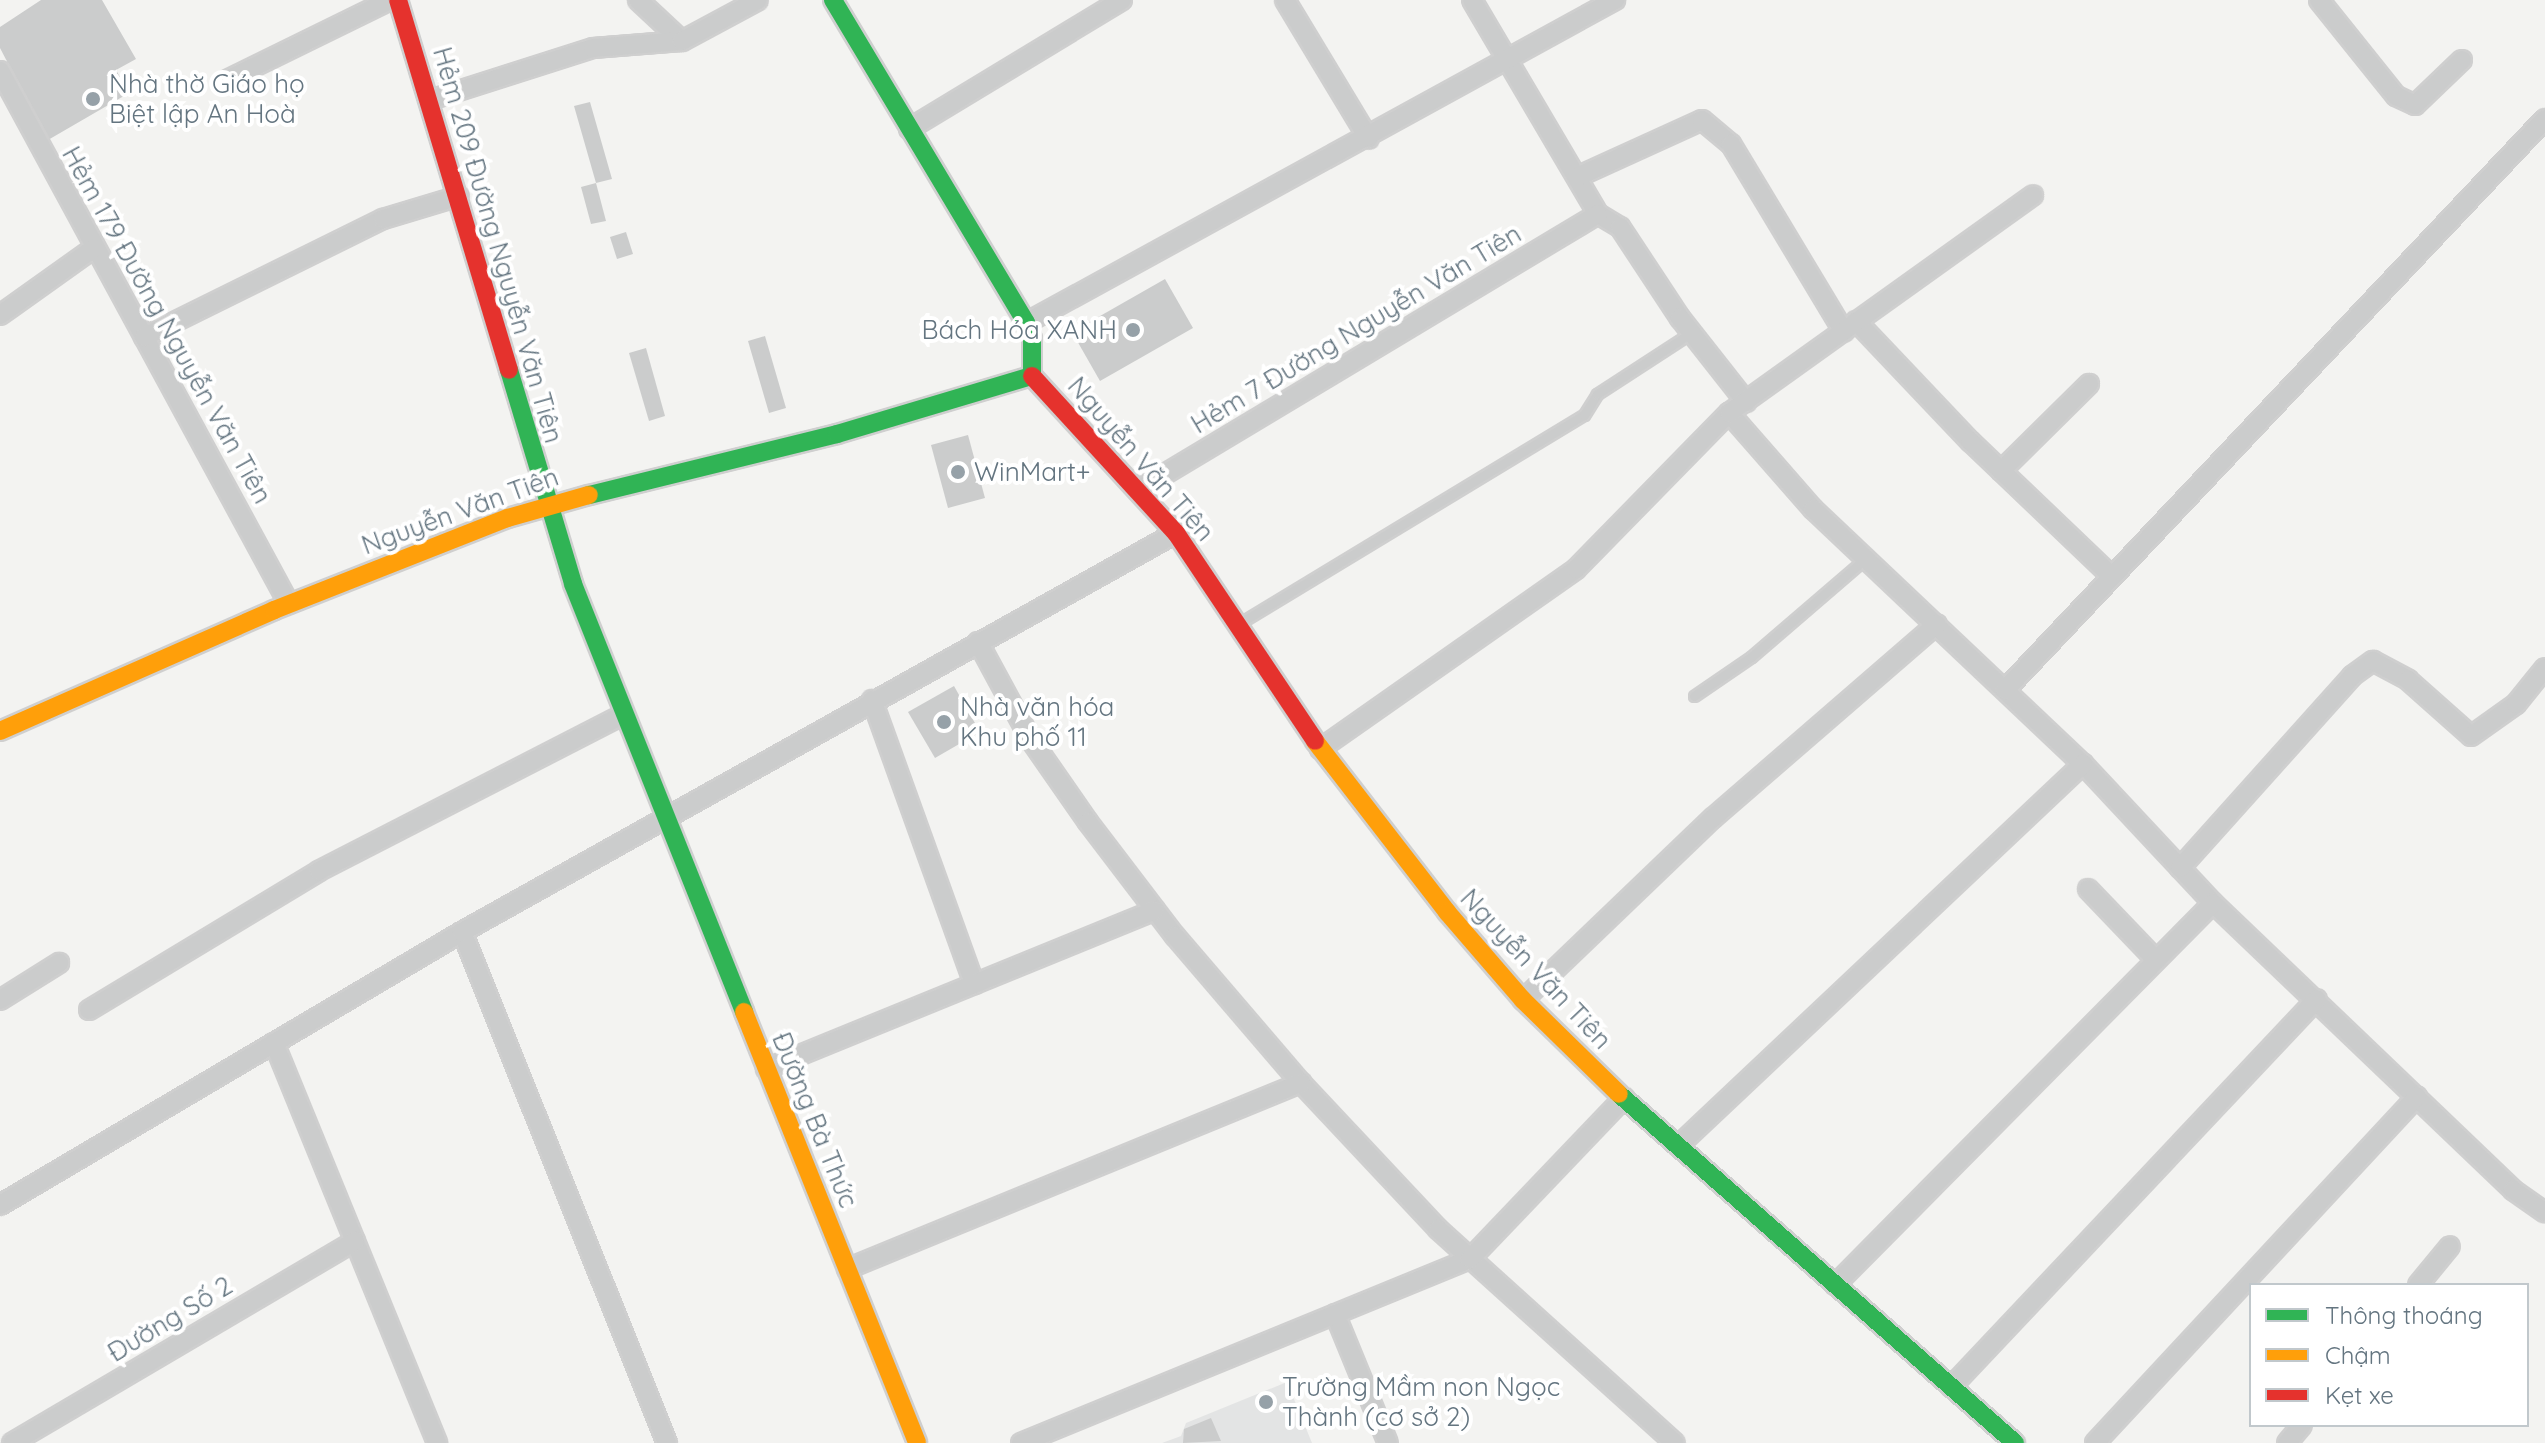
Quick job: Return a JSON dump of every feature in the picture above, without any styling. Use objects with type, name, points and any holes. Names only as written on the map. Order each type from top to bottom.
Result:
[{"type":"street","points":[[227,80],[390,0]]},
{"type":"street","name":"Hẻm 209 Đường Nguyễn Văn Tiên","points":[[398,0],[459,196],[547,506],[623,715]]},
{"type":"street","points":[[638,0],[682,41]]},
{"type":"street","points":[[430,100],[593,48],[682,41],[758,0]]},
{"type":"street","points":[[833,0],[1026,323],[1032,339],[1032,376]]},
{"type":"street","points":[[909,129],[1122,0]]},
{"type":"street","points":[[1285,0],[1369,139]]},
{"type":"street","points":[[1472,0],[1598,214],[1620,227],[1691,333],[1746,402]]},
{"type":"street","points":[[1026,323],[1369,139],[1615,0]]},
{"type":"street","points":[[2319,0],[2396,96],[2415,105],[2462,60]]},
{"type":"street","name":"Hẻm 179 Đường Nguyễn Văn Tiên","points":[[0,71],[7,105],[94,248],[289,604]]},
{"type":"street","points":[[2005,690],[2110,575],[2229,456],[2545,119]]},
{"type":"street","points":[[1577,177],[1702,120],[1731,144],[1850,326],[2110,575]]},
{"type":"street","points":[[1320,749],[1576,569],[1729,413],[2033,195]]},
{"type":"street","points":[[144,337],[383,219],[459,196]]},
{"type":"street","name":"Hẻm 7 Đường Nguyễn Văn Tiên","points":[[1140,489],[1598,214]]},
{"type":"street","points":[[0,315],[94,248]]},
{"type":"street","name":"Nguyễn Văn Tiên","points":[[0,731],[428,546],[547,506],[837,434],[1032,376],[1140,489],[1176,533],[1320,749],[1447,912],[1523,1000],[1624,1098],[2015,1443]]},
{"type":"street","points":[[2001,471],[2089,384]]},
{"type":"street","points":[[1729,413],[1813,509],[2083,764],[2213,903],[2317,999],[2513,1190],[2545,1212]]},
{"type":"street","points":[[0,1205],[462,932],[872,700],[1176,533]]},
{"type":"street","points":[[1523,1000],[1713,818],[1937,624]]},
{"type":"street","points":[[978,642],[1049,767],[1155,910],[1301,1083],[1470,1259],[1675,1443]]},
{"type":"street","points":[[2180,868],[2352,676],[2373,661],[2408,680],[2471,736],[2516,704],[2545,668]]},
{"type":"street","points":[[872,700],[974,984]]},
{"type":"street","points":[[89,1010],[319,871],[623,715]]},
{"type":"street","name":"Đường Bà Thức","points":[[623,715],[917,1443]]},
{"type":"street","points":[[1678,1146],[2083,764]]},
{"type":"street","points":[[2088,889],[2156,960]]},
{"type":"street","points":[[1835,1285],[2213,903]]},
{"type":"street","points":[[766,1069],[1155,910]]},
{"type":"street","points":[[462,932],[667,1443]]},
{"type":"street","points":[[0,1000],[59,963]]},
{"type":"street","points":[[1951,1387],[2317,999]]},
{"type":"street","points":[[274,1043],[432,1441]]},
{"type":"street","points":[[847,1269],[1301,1083]]},
{"type":"street","points":[[2095,1443],[2417,1096]]},
{"type":"street","points":[[1021,1443],[1470,1259],[1624,1098]]},
{"type":"street","name":"Đường Số 2","points":[[12,1443],[355,1241]]},
{"type":"street","points":[[2420,1283],[2450,1246]]},
{"type":"street","points":[[1335,1314],[1388,1443]]},
{"type":"street","points":[[2287,1443],[2300,1427]]},
{"type":"lane","points":[[1237,624],[1584,415],[1597,394],[1691,333]]},
{"type":"lane","points":[[1694,696],[1751,657],[1866,558]]},
{"type":"shaded area","name":"Trường Mầm non Ngọc Thành (cơ sở 2)","points":[[1287,1382],[1312,1443],[1162,1443],[1181,1436],[1186,1423]]},
{"type":"building","points":[[41,0],[102,0],[136,59],[116,70],[129,93],[48,140],[0,48],[0,27]]},
{"type":"building","points":[[590,102],[612,179],[596,183],[574,106]]},
{"type":"building","points":[[596,183],[606,221],[591,224],[581,187]]},
{"type":"building","points":[[626,232],[633,254],[617,259],[610,237]]},
{"type":"building","name":"Bách Hóa XANH","points":[[1165,279],[1193,328],[1100,381],[1072,332]]},
{"type":"building","points":[[765,336],[786,408],[769,413],[748,341]]},
{"type":"building","points":[[646,348],[665,416],[649,421],[629,353]]},
{"type":"building","name":"WinMart+","points":[[968,435],[985,498],[948,508],[931,445]]},
{"type":"building","name":"Nhà văn hóa Khu phố 11","points":[[954,686],[980,732],[935,758],[908,712]]},
{"type":"building","points":[[1211,1418],[1221,1441],[1183,1443],[1184,1429]]},
{"type":"traffic: fast","points":[[833,0],[1026,323],[1032,339],[1032,376]]},
{"type":"traffic: fast","points":[[509,370],[573,584],[744,1012]]},
{"type":"traffic: fast","points":[[589,495],[837,434],[1032,376]]},
{"type":"traffic: fast","points":[[1619,1094],[2015,1443]]},
{"type":"traffic: slow","points":[[0,731],[274,610],[508,518],[589,495]]},
{"type":"traffic: slow","points":[[1315,741],[1447,912],[1523,1000],[1619,1094]]},
{"type":"traffic: slow","points":[[744,1012],[917,1443]]},
{"type":"traffic: jam","points":[[398,0],[509,370]]},
{"type":"traffic: jam","points":[[1032,376],[1176,533],[1315,741]]},
{"type":"place","name":"Nhà thờ Giáo họ Biệt lập An Hoà","points":[[93,99]]},
{"type":"place","name":"Bách Hóa XANH","points":[[1133,330]]},
{"type":"place","name":"WinMart+","points":[[958,472]]},
{"type":"place","name":"Nhà văn hóa Khu phố 11","points":[[944,722]]},
{"type":"place","name":"Trường Mầm non Ngọc Thành (cơ sở 2)","points":[[1266,1402]]}]
